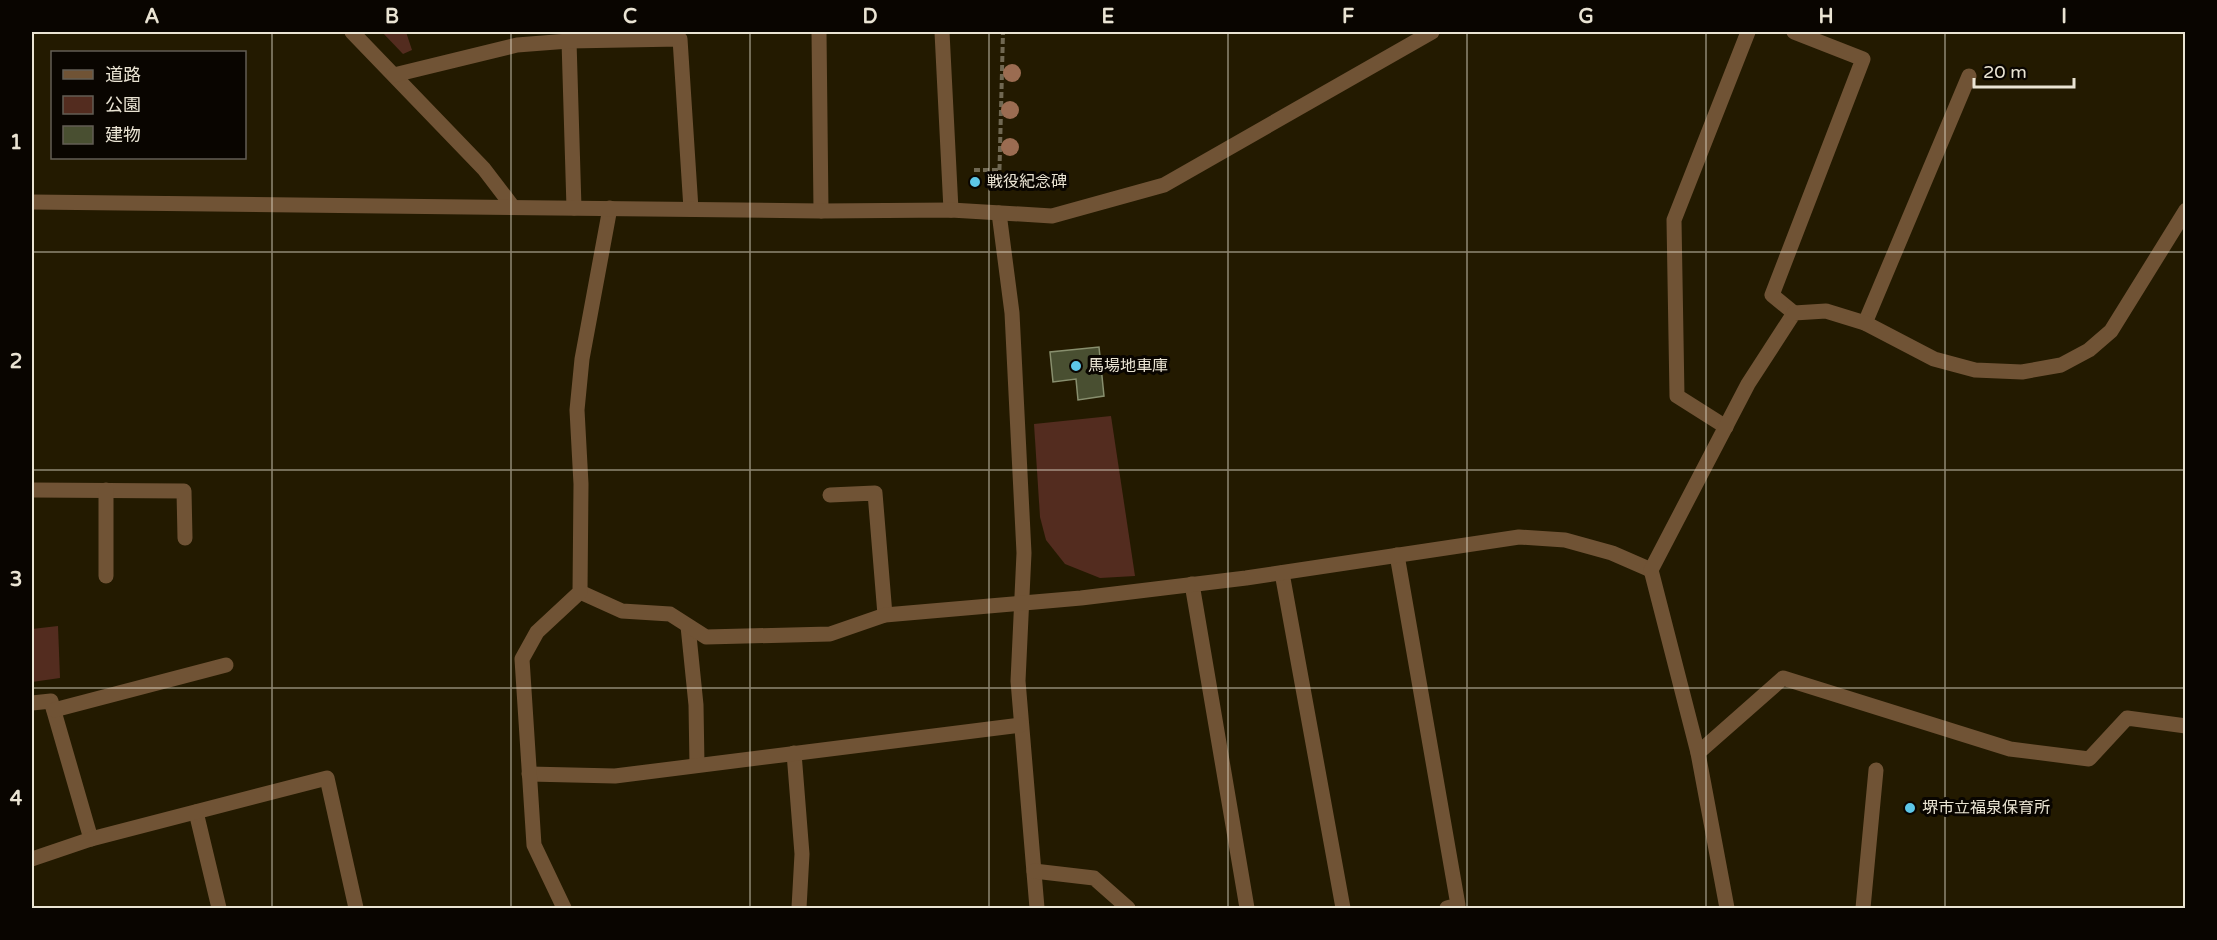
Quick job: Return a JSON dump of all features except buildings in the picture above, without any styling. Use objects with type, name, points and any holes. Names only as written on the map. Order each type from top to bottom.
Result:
[{"type":"street","points":[[352,32],[484,169],[513,207]]},
{"type":"street","points":[[819,32],[821,211]]},
{"type":"street","points":[[942,32],[951,210]]},
{"type":"street","points":[[32,202],[821,211],[951,210],[1052,216],[1164,185],[1432,32]]},
{"type":"street","points":[[1726,427],[1677,396],[1674,220],[1748,32]]},
{"type":"street","points":[[1794,32],[1863,59],[1772,295],[1794,313],[1826,311],[1865,323],[1934,359],[1975,370],[2022,372],[2061,365],[2089,350],[2111,331],[2186,210]]},
{"type":"street","points":[[394,75],[518,45],[570,41],[680,39],[691,209]]},
{"type":"street","points":[[570,41],[574,208]]},
{"type":"street","points":[[1865,323],[1969,76]]},
{"type":"street","points":[[564,909],[534,845],[522,659],[537,632],[580,592],[581,484],[577,410],[582,359],[610,208]]},
{"type":"street","points":[[999,213],[1012,313],[1024,553],[1018,681],[1037,909]]},
{"type":"street","points":[[1727,909],[1698,753],[1651,570],[1748,384],[1794,313]]},
{"type":"street","points":[[32,490],[184,491],[185,538]]},
{"type":"street","points":[[106,490],[106,576]]},
{"type":"street","points":[[830,495],[875,493],[885,615]]},
{"type":"street","points":[[580,592],[621,611],[670,614],[706,637],[830,634],[885,615],[1023,603],[1282,573],[1519,537],[1565,540],[1612,553],[1651,570]]},
{"type":"street","points":[[1397,555],[1458,905],[1448,909]]},
{"type":"street","points":[[1282,573],[1343,909]]},
{"type":"street","points":[[1192,584],[1247,909]]},
{"type":"street","points":[[688,626],[696,705],[697,765]]},
{"type":"street","points":[[54,710],[226,665]]},
{"type":"street","points":[[1698,753],[1783,678],[2010,748],[2089,759],[2127,718],[2186,726]]},
{"type":"street","points":[[32,703],[51,701],[91,839]]},
{"type":"street","points":[[529,774],[615,776],[1021,725]]},
{"type":"street","points":[[794,753],[802,854],[799,909]]},
{"type":"street","points":[[1863,909],[1876,770]]},
{"type":"street","points":[[32,859],[91,839],[327,778],[356,909]]},
{"type":"street","points":[[196,812],[219,909]]},
{"type":"street","points":[[1034,871],[1094,878],[1128,909]]},
{"type":"path","points":[[999,213],[1003,32]]},
{"type":"green space","points":[[382,32],[406,32],[412,50],[403,54]]},
{"type":"green space","points":[[1111,416],[1135,576],[1100,578],[1065,564],[1046,540],[1040,517],[1034,424]]},
{"type":"green space","points":[[58,626],[60,678],[32,682],[32,629]]},
{"type":"place","name":"戦役紀念碑","points":[[975,182]]},
{"type":"place","name":"馬場地車庫","points":[[1076,366]]},
{"type":"place","name":"堺市立福泉保育所","points":[[1910,808]]}]
